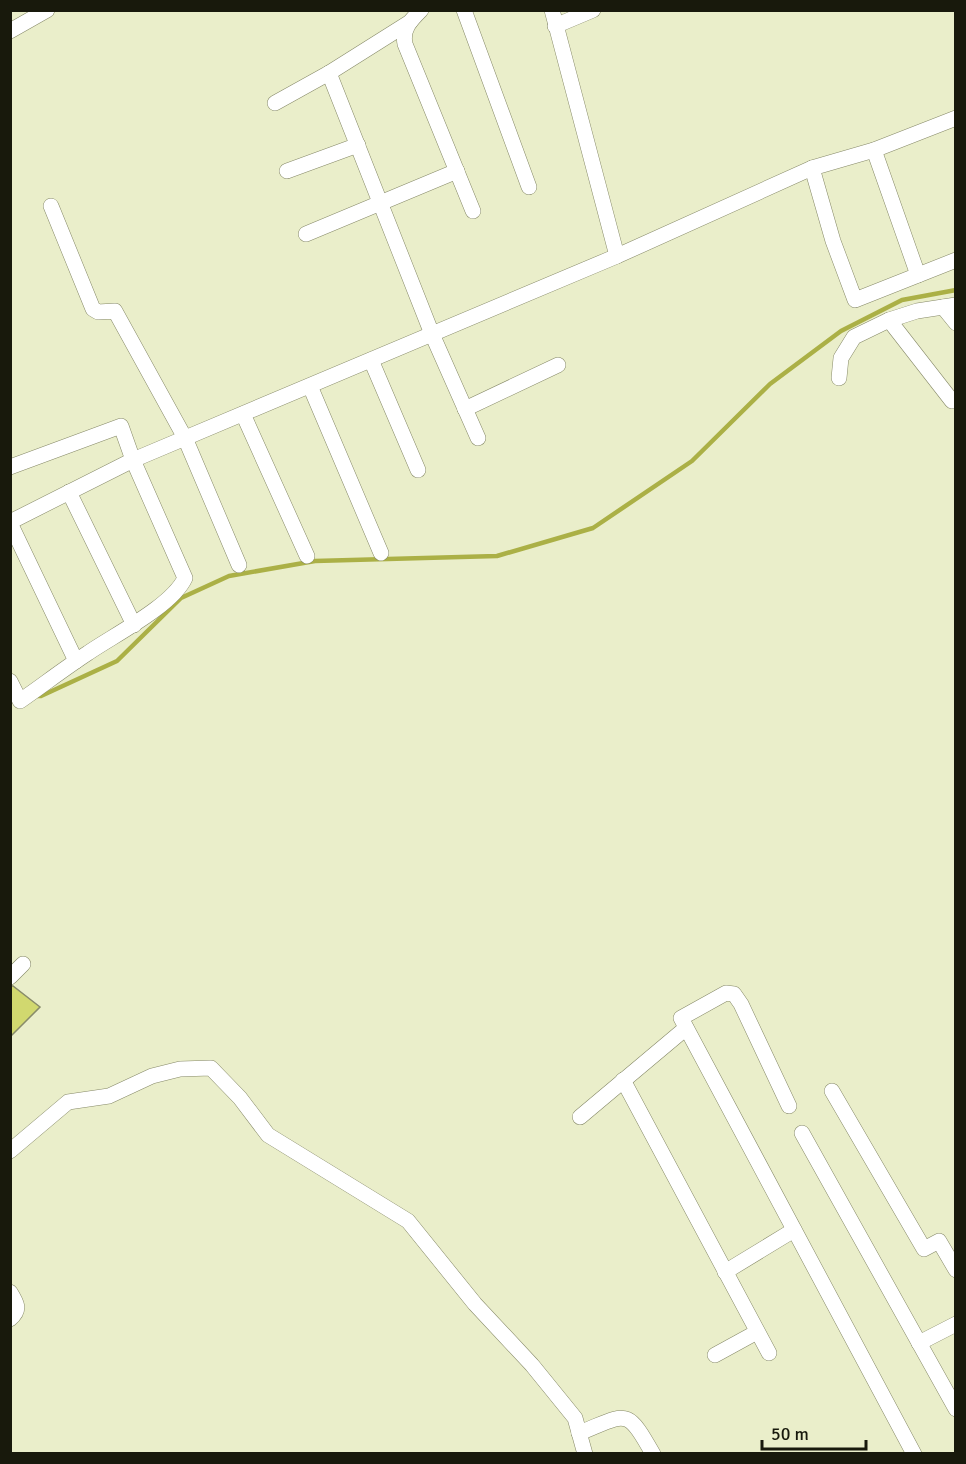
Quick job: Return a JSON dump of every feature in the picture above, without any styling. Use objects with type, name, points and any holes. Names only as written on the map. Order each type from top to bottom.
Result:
[{"type":"street","points":[[10,31],[47,10]]},
{"type":"street","points":[[464,10],[529,187]]},
{"type":"street","points":[[593,10],[553,18],[617,256]]},
{"type":"street","points":[[275,102],[329,73],[416,16]]},
{"type":"street","points":[[416,16],[403,34],[405,44],[473,212]]},
{"type":"street","points":[[329,73],[432,334],[478,438]]},
{"type":"street","points":[[76,661],[10,522],[133,460],[617,256],[812,168],[874,150],[956,118]]},
{"type":"street","points":[[287,171],[358,145]]},
{"type":"street","points":[[874,150],[918,275]]},
{"type":"street","points":[[812,168],[833,241],[855,300],[956,260]]},
{"type":"street","points":[[306,234],[457,171]]},
{"type":"street","points":[[51,206],[93,309],[98,312],[115,311],[185,438],[239,565]]},
{"type":"street","points":[[839,378],[841,358],[854,337],[889,320],[917,311],[949,306],[956,323]]},
{"type":"street","points":[[889,320],[952,401]]},
{"type":"street","points":[[371,360],[418,470]]},
{"type":"street","points":[[465,409],[558,365]]},
{"type":"street","points":[[310,386],[381,553]]},
{"type":"street","points":[[243,414],[307,556]]},
{"type":"street","points":[[10,681],[20,701],[76,661],[134,625],[180,588],[185,578],[133,460],[121,426],[12,464]]},
{"type":"street","points":[[69,492],[134,625]]},
{"type":"street","points":[[10,977],[23,964]]},
{"type":"street","points":[[789,1106],[741,1004],[734,994],[726,993],[681,1018],[914,1454]]},
{"type":"street","points":[[580,1117],[686,1028]]},
{"type":"street","points":[[10,1152],[68,1102],[109,1096],[152,1076],[180,1069],[211,1068],[240,1098],[268,1135],[408,1221],[475,1304],[540,1373],[575,1418],[585,1454]]},
{"type":"street","points":[[623,1080],[768,1353]]},
{"type":"street","points":[[832,1091],[924,1249],[939,1241],[956,1270]]},
{"type":"street","points":[[802,1133],[956,1409]]},
{"type":"street","points":[[725,1272],[794,1230]]},
{"type":"street","points":[[10,1292],[17,1304],[17,1312],[10,1319]]},
{"type":"street","points":[[919,1343],[956,1324]]},
{"type":"street","points":[[715,1355],[757,1332]]},
{"type":"street","points":[[579,1433],[621,1417],[631,1420],[639,1429],[653,1454]]},
{"type":"building","points":[[10,986],[40,1007],[10,1037]]},
{"type":"waterway","points":[[34,696],[41,696],[117,661],[181,598],[229,576],[315,561],[497,556],[593,528],[692,461],[770,384],[841,331],[902,300],[956,290]]}]
